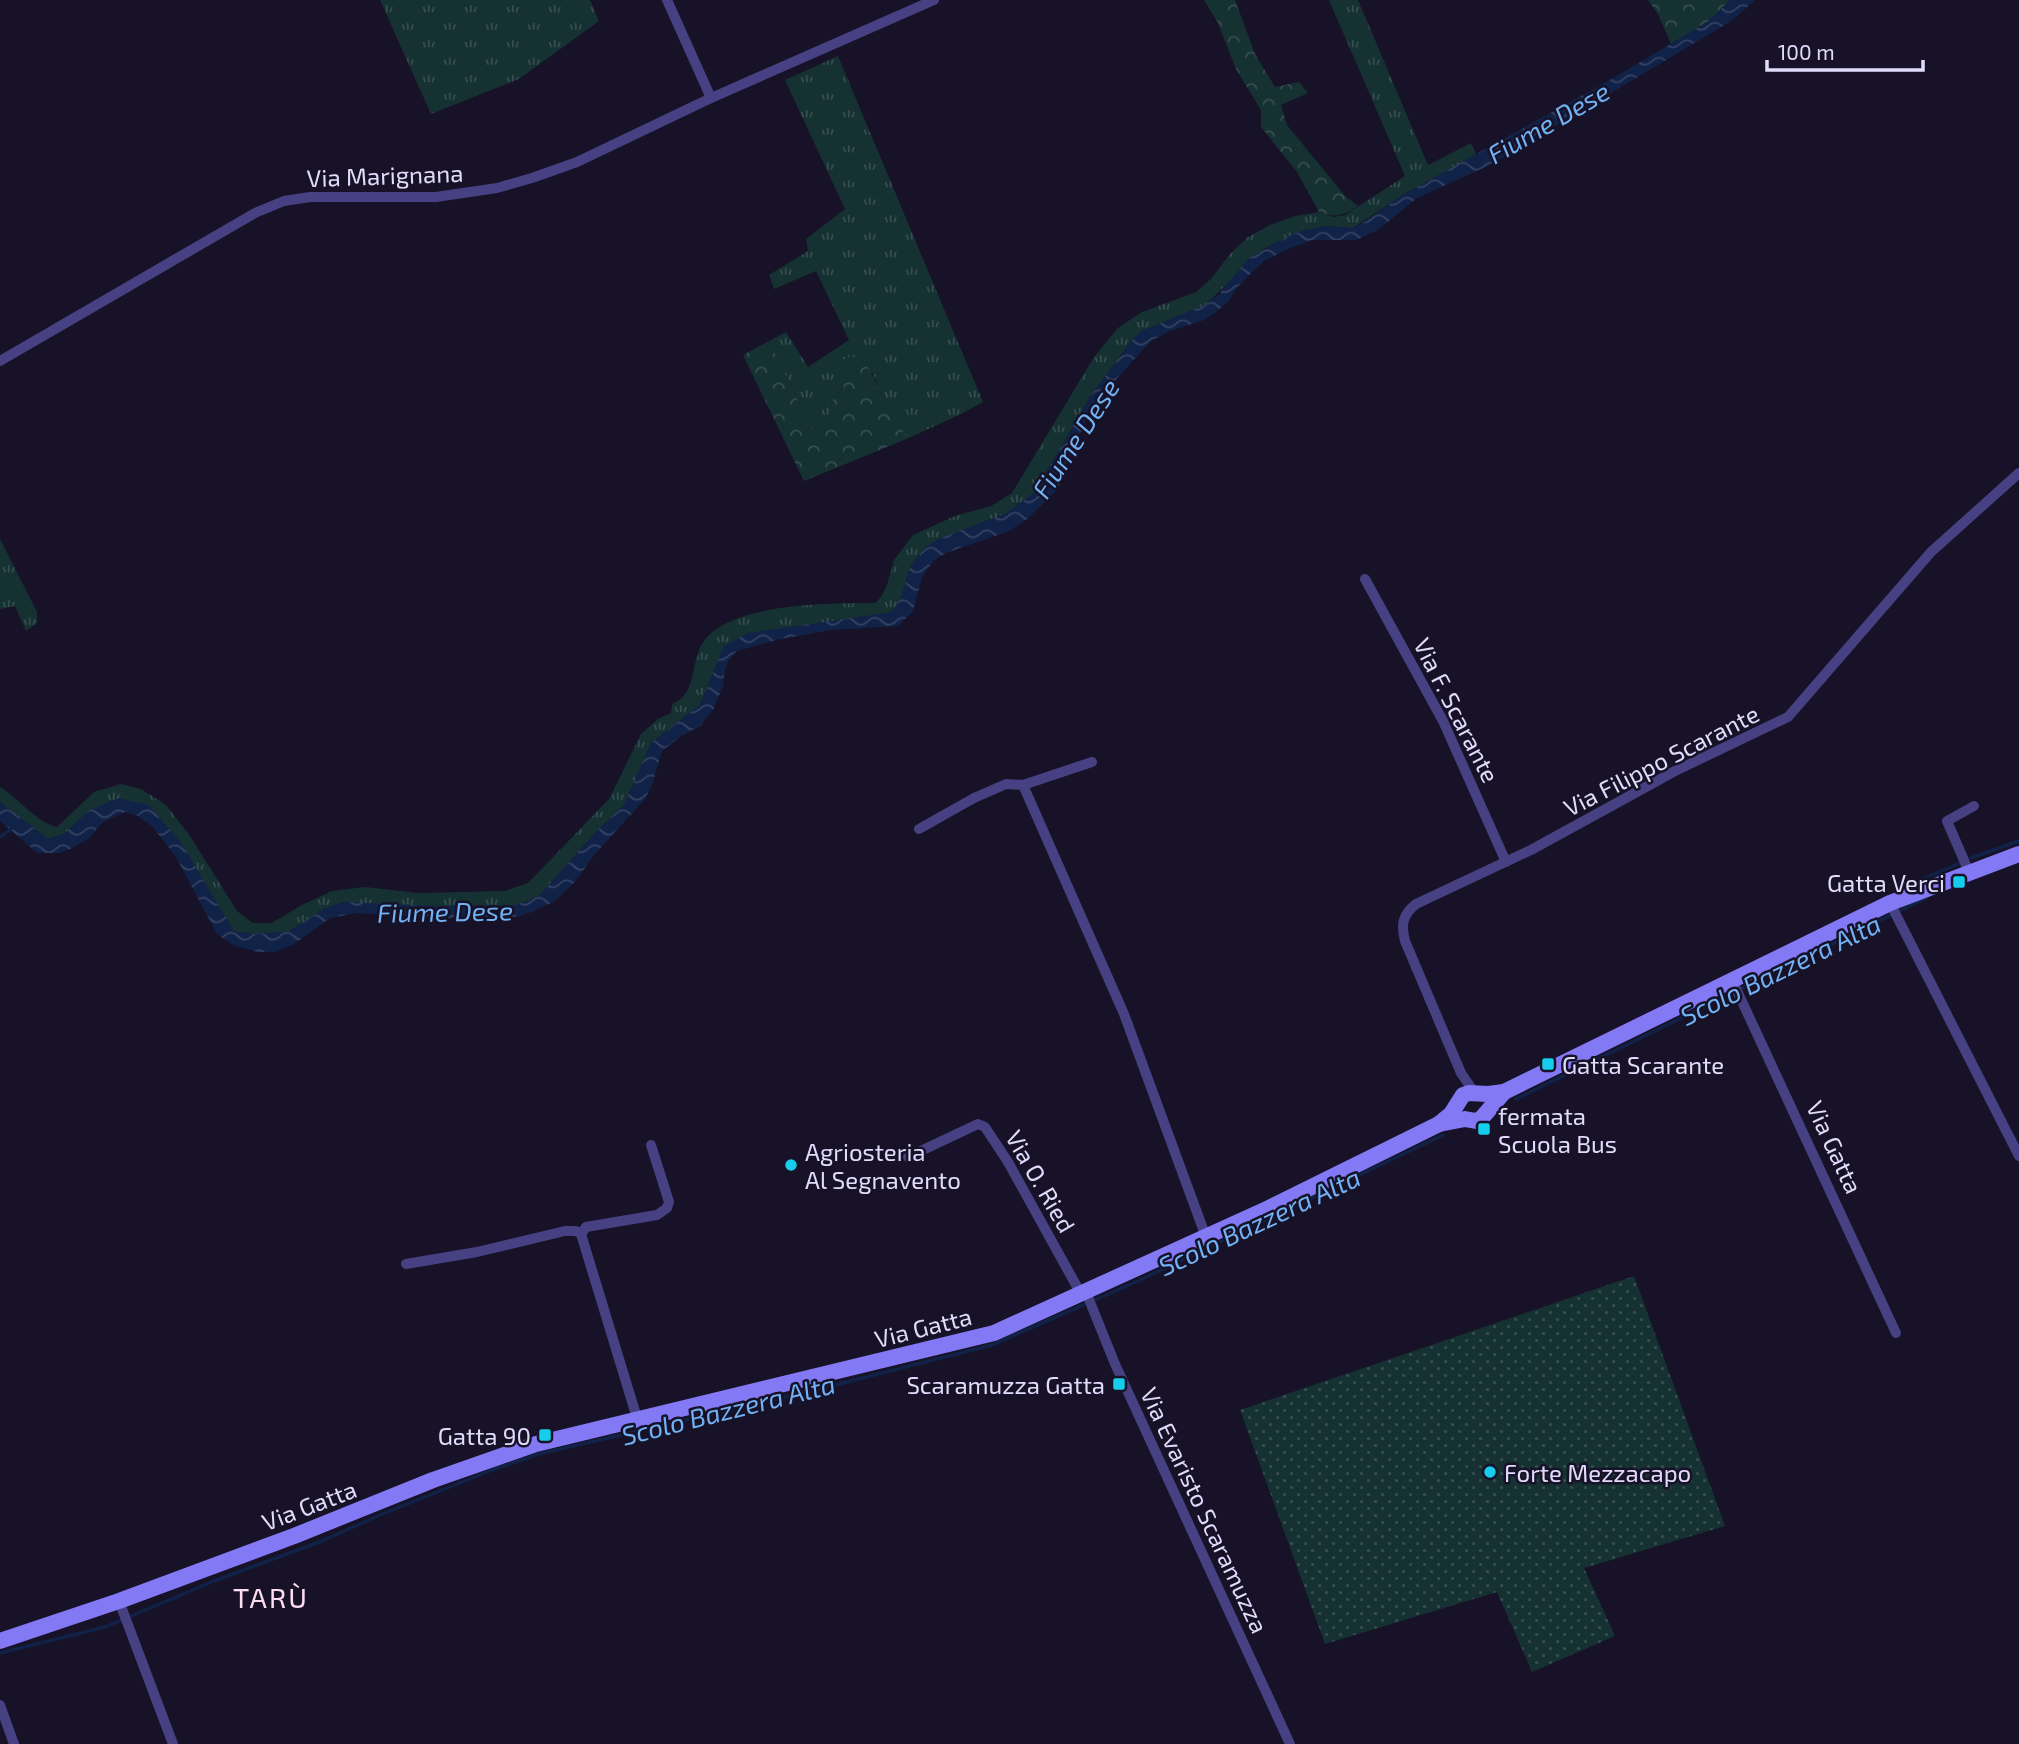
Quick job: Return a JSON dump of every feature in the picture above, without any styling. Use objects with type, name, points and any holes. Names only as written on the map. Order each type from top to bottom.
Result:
[{"type":"street","points":[[667,0],[711,98]]},
{"type":"street","name":"Via Marignana","points":[[0,361],[255,213],[284,201],[310,197],[436,197],[497,188],[577,162],[711,98],[934,0]]},
{"type":"street","name":"Via Filippo Scarante","points":[[1468,1097],[1461,1073],[1405,941],[1403,921],[1406,913],[1416,904],[1586,821],[1675,771],[1788,717],[1931,552],[2019,473]]},
{"type":"street","name":"Via F. Scarante","points":[[1365,579],[1443,721],[1506,862]]},
{"type":"street","points":[[919,829],[974,798],[1006,784],[1023,785],[1092,762]]},
{"type":"street","points":[[1023,785],[1130,1032],[1206,1237]]},
{"type":"street","points":[[1969,872],[1947,821],[1974,806]]},
{"type":"street","name":"Via Gatta","points":[[1439,1124],[1468,1097],[1504,1092],[1735,986],[1969,872],[2019,854]]},
{"type":"street","points":[[1893,909],[2019,1156]]},
{"type":"street","name":"Via Gatta","points":[[1735,986],[1896,1333]]},
{"type":"street","name":"Via Gatta","points":[[0,1641],[123,1612],[504,1455],[637,1418],[978,1338],[1206,1237],[1439,1124],[1465,1119],[1476,1121],[1485,1115],[1504,1092]]},
{"type":"street","points":[[1465,1119],[1460,1114],[1468,1097],[1487,1103],[1487,1110]]},
{"type":"street","name":"Via O. Ried","points":[[908,1157],[978,1124],[985,1126],[1083,1293]]},
{"type":"street","points":[[581,1234],[586,1227],[657,1215],[667,1208],[669,1202],[651,1145]]},
{"type":"street","points":[[407,1264],[477,1252],[565,1231],[581,1234],[637,1418]]},
{"type":"street","name":"Via Evaristo Scaramuzza","points":[[1083,1293],[1093,1308],[1115,1364],[1290,1744]]},
{"type":"street","points":[[123,1612],[173,1744]]},
{"type":"street","points":[[0,1705],[14,1744]]},
{"type":"green space","points":[[380,0],[590,0],[599,21],[519,79],[431,114]]},
{"type":"green space","points":[[1204,0],[1235,0],[1255,54],[1275,87],[1299,82],[1308,93],[1281,105],[1287,125],[1345,196],[1358,206],[1339,215],[1319,212],[1297,172],[1261,127],[1261,110],[1236,69],[1218,23]]},
{"type":"green space","points":[[1329,0],[1358,0],[1428,165],[1471,143],[1476,155],[1406,193],[1353,228],[1324,226],[1295,233],[1264,249],[1205,305],[1142,331],[1132,340],[1090,397],[1034,493],[1007,513],[937,540],[924,549],[911,565],[901,598],[892,612],[724,646],[700,705],[651,743],[624,805],[593,835],[540,895],[517,905],[325,908],[288,932],[251,934],[233,931],[148,805],[90,810],[64,834],[48,839],[0,802],[0,787],[41,820],[57,827],[94,792],[121,784],[141,789],[166,805],[190,836],[237,911],[253,923],[272,923],[332,891],[365,887],[418,893],[505,891],[528,883],[609,799],[641,734],[658,719],[671,713],[672,704],[687,692],[698,654],[708,636],[723,625],[763,611],[811,605],[875,603],[887,585],[894,560],[913,535],[955,516],[991,506],[1012,493],[1094,357],[1118,328],[1142,312],[1196,292],[1248,237],[1270,225],[1295,216],[1319,212],[1334,217],[1345,215],[1405,176]]},
{"type":"green space","points":[[1648,0],[1730,0],[1709,21],[1671,44],[1658,14]]},
{"type":"green space","points":[[838,56],[983,402],[909,438],[894,422],[872,372],[844,387],[833,400],[827,420],[812,429],[769,341],[786,332],[808,367],[849,340],[816,271],[774,289],[769,275],[808,251],[806,239],[845,209],[785,80]]},
{"type":"green space","points":[[769,341],[812,429],[827,420],[833,400],[844,387],[837,362],[858,353],[894,418],[909,438],[804,481],[743,355]]},
{"type":"green space","points":[[0,539],[37,612],[37,623],[26,631],[15,606],[0,609]]},
{"type":"green space","points":[[1634,1276],[1725,1526],[1584,1568],[1615,1636],[1532,1672],[1497,1592],[1325,1644],[1240,1410]]},
{"type":"water","name":"Fiume Dese","points":[[1730,0],[1755,0],[1733,20],[1490,165],[1417,198],[1378,230],[1356,240],[1312,240],[1288,249],[1264,261],[1216,312],[1204,320],[1170,331],[1151,341],[1091,407],[1058,489],[1027,519],[1009,531],[946,553],[934,560],[922,577],[913,611],[898,626],[831,630],[776,640],[737,651],[725,669],[723,686],[713,710],[701,725],[662,751],[645,799],[594,855],[575,882],[555,901],[532,912],[501,921],[357,913],[330,918],[294,944],[276,952],[258,952],[235,946],[217,934],[176,857],[152,826],[138,816],[125,812],[103,822],[88,839],[59,853],[37,853],[0,821],[0,802],[48,839],[64,834],[90,810],[119,798],[148,805],[180,841],[234,931],[251,934],[288,932],[325,908],[343,902],[434,906],[517,905],[540,895],[593,835],[624,805],[651,743],[700,705],[724,646],[748,633],[892,612],[901,598],[911,565],[924,549],[936,540],[1007,513],[1034,493],[1090,397],[1132,340],[1142,331],[1205,305],[1219,294],[1249,258],[1295,233],[1324,226],[1353,228],[1361,224],[1406,193],[1615,77],[1709,21]]},
{"type":"waterway","points":[[0,837],[11,829]]},
{"type":"waterway","name":"Scolo Bazzera Alta","points":[[1971,858],[2019,841]]},
{"type":"waterway","name":"Scolo Bazzera Alta","points":[[1924,883],[1923,879],[1960,863]]},
{"type":"waterway","name":"Scolo Bazzera Alta","points":[[1516,1099],[1926,898]]},
{"type":"waterway","name":"Scolo Bazzera Alta","points":[[0,1653],[105,1627],[492,1470],[539,1454],[815,1390],[992,1345],[1138,1281],[1443,1135]]},
{"type":"place","name":"Gatta Verci","points":[[1959,882]]},
{"type":"place","name":"Gatta Scarante","points":[[1548,1064]]},
{"type":"place","name":"fermata Scuola Bus","points":[[1484,1129]]},
{"type":"place","name":"Agriosteria Al Segnavento","points":[[791,1165]]},
{"type":"place","name":"Scaramuzza Gatta","points":[[1119,1384]]},
{"type":"place","name":"Gatta 90","points":[[545,1435]]},
{"type":"place","name":"Forte Mezzacapo","points":[[1490,1472]]},
{"type":"district","name":"TARÙ","points":[[271,1597]]}]
